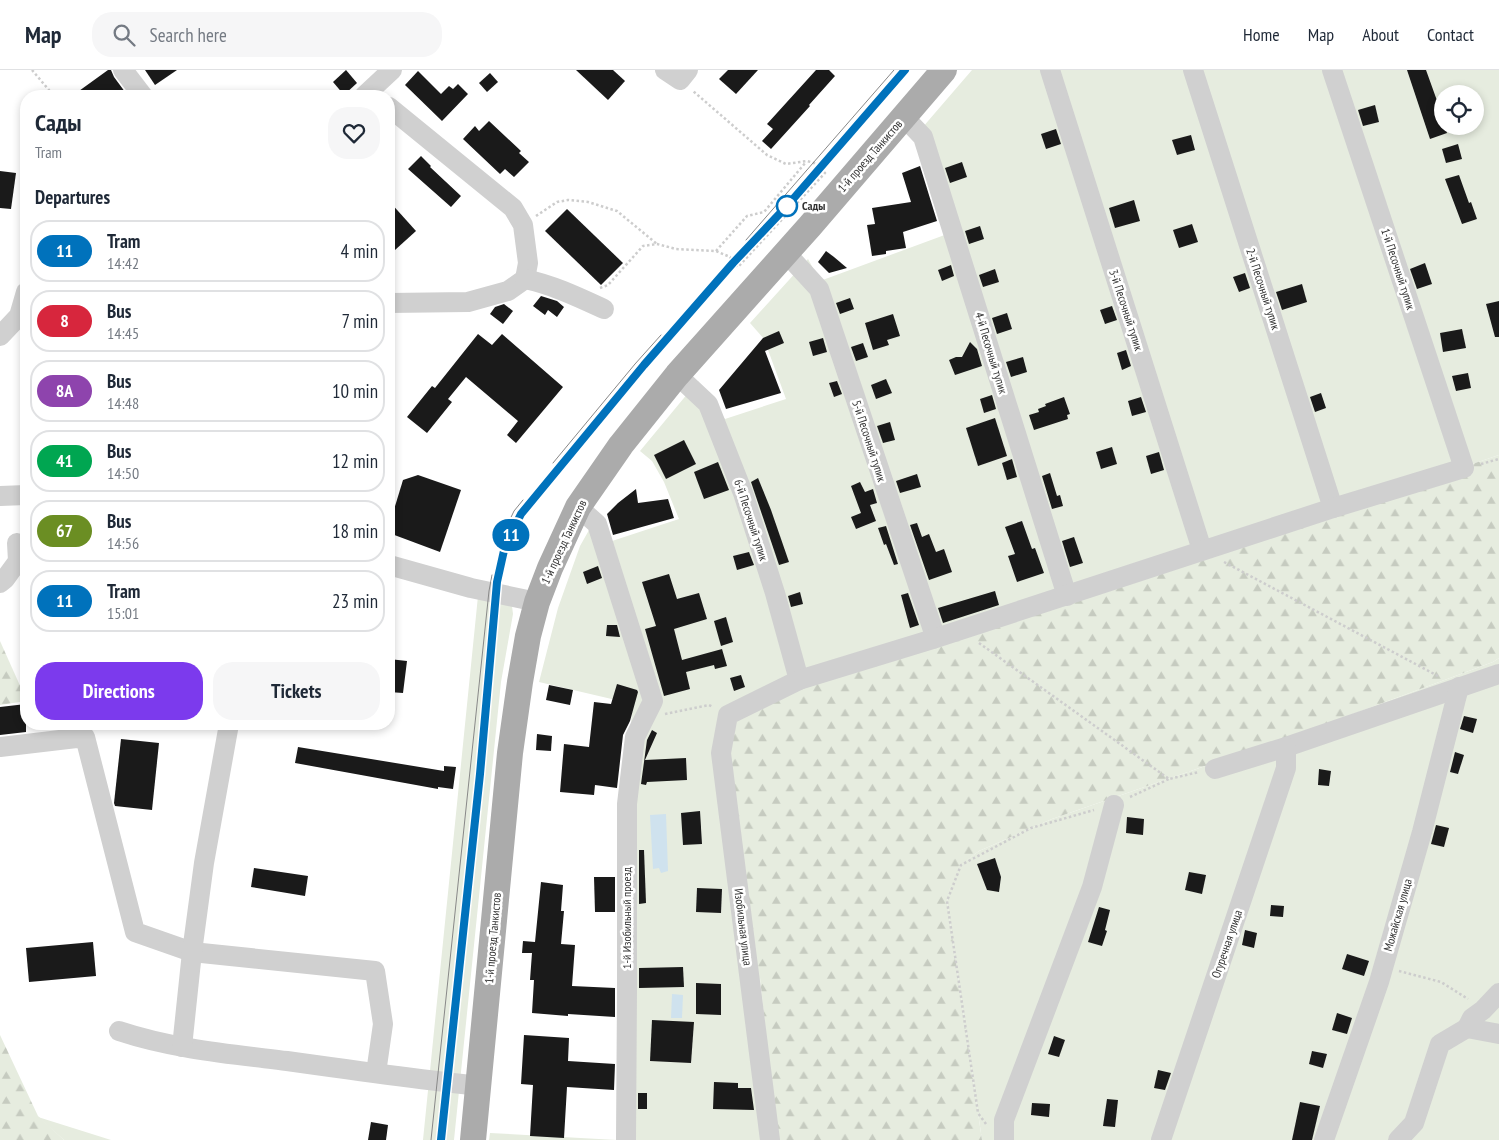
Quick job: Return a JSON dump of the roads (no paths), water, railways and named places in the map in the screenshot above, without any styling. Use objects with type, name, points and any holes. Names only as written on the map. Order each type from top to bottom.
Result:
[{"type":"main road","name":"1-й проезд Танкистов","points":[[474,1140],[510,753],[528,636],[537,602],[550,568],[578,507],[621,445],[677,374],[786,253],[944,70]]},
{"type":"street","points":[[123,70],[138,90]]},
{"type":"street","points":[[373,90],[392,70]]},
{"type":"street","name":"3-й Песочный тупик","points":[[1050,70],[1202,550]]},
{"type":"street","name":"2-й Песочный тупик","points":[[1193,70],[1333,508]]},
{"type":"street","name":"1-й Песочный тупик","points":[[1332,70],[1464,468],[1333,508]]},
{"type":"street","points":[[395,112],[513,208],[523,225],[528,263],[525,279],[508,291],[468,302],[395,303]]},
{"type":"street","name":"4-й Песочный тупик","points":[[904,117],[923,137],[1067,596]]},
{"type":"street","name":"5-й Песочный тупик","points":[[786,253],[819,289],[933,630],[934,639]]},
{"type":"street","points":[[525,279],[577,296],[604,309]]},
{"type":"street","points":[[0,336],[20,313]]},
{"type":"street","name":"6-й Песочный тупик","points":[[677,374],[708,404],[733,466],[775,593],[799,680]]},
{"type":"street","points":[[0,496],[20,496]]},
{"type":"street","name":"1-й Изобильный проезд","points":[[578,507],[597,524],[650,707],[635,737],[627,804],[626,1140]]},
{"type":"street","points":[[799,680],[934,639],[1333,508]]},
{"type":"street","points":[[0,583],[18,562],[17,543]]},
{"type":"street","points":[[395,568],[471,588],[537,602]]},
{"type":"street","points":[[1215,769],[1286,747],[1499,674]]},
{"type":"street","name":"Изобильная улица","points":[[770,1140],[721,753],[728,715],[799,680]]},
{"type":"street","name":"Можайская улица","points":[[1324,1140],[1379,982],[1422,832],[1459,687]]},
{"type":"street","points":[[182,1047],[204,863],[228,730]]},
{"type":"street","points":[[0,747],[85,737],[135,932],[192,952],[375,971],[384,1024],[376,1073]]},
{"type":"street","name":"Огуречная улица","points":[[1162,1140],[1286,768],[1286,747]]},
{"type":"street","points":[[1004,1140],[1004,1120],[1092,887],[1114,805]]},
{"type":"street","points":[[1398,1140],[1414,1123],[1440,1044],[1474,1019],[1499,993]]},
{"type":"street","points":[[1474,1019],[1499,1034]]},
{"type":"street","points":[[119,1031],[144,1040],[182,1047],[479,1086]]},
{"type":"water","points":[[666,814],[668,871],[661,873],[659,868],[653,869],[650,815]]},
{"type":"water","points":[[672,994],[683,995],[682,1018],[671,1018]]},
{"type":"tram line","points":[[746,240],[894,70]]},
{"type":"tram line","points":[[441,1140],[480,774],[497,582],[505,546],[521,514],[644,365],[733,263],[787,206],[905,70]]},
{"type":"tram line","name":"11","points":[[441,1140],[480,774],[492,624],[497,582],[505,546],[521,514],[644,365],[733,263],[787,206],[905,70]]},
{"type":"tram line","points":[[553,463],[661,335]]},
{"type":"tram line","points":[[502,536],[514,511],[523,500]]},
{"type":"tram line","points":[[431,1140],[492,575]]},
{"type":"place","name":"Сады","points":[[787,206]]}]
